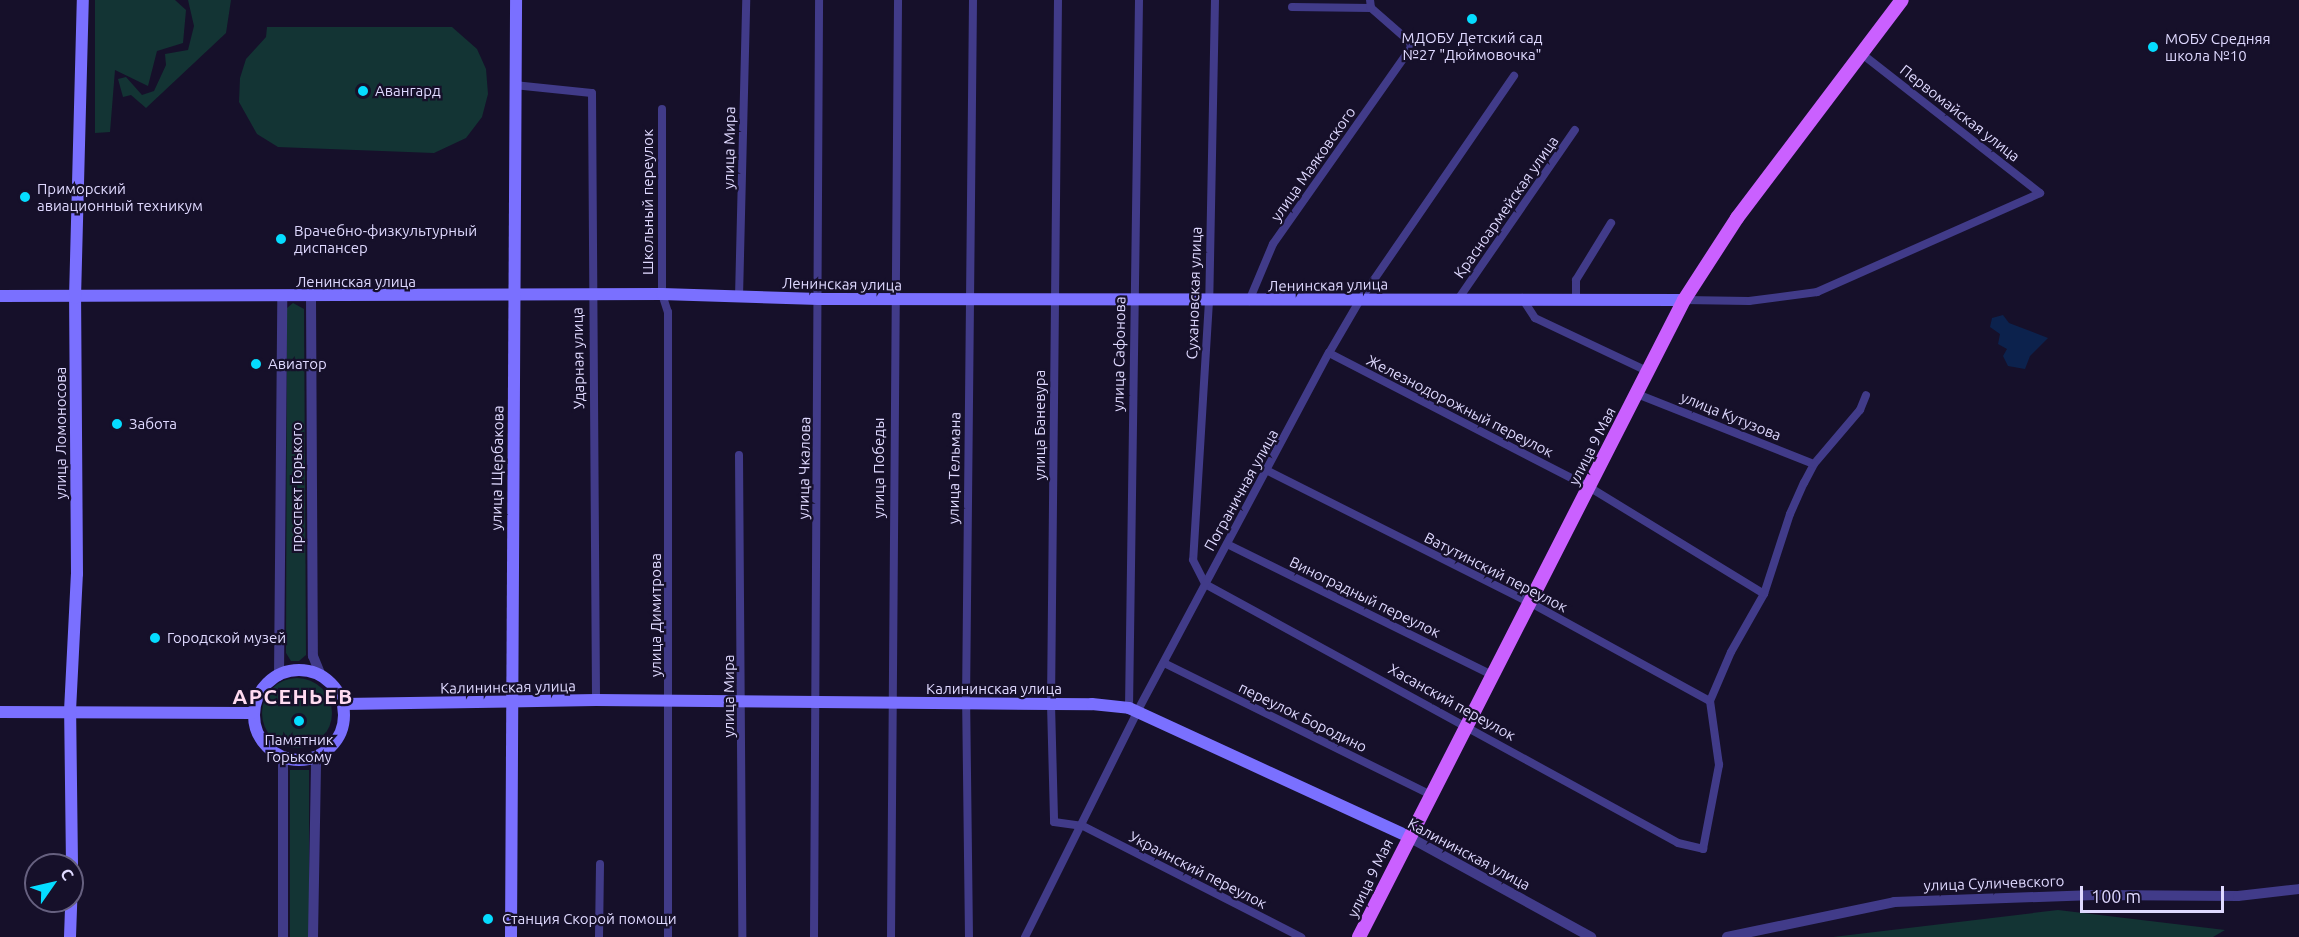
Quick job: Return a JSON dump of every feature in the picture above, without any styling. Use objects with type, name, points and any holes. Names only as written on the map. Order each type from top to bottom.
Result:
[{"type":"main road","name":"улица Ломоносова","points":[[72,853],[70,711],[77,574],[75,298],[83,0]]},
{"type":"main road","name":"улица Щербакова","points":[[511,937],[516,0]]},
{"type":"main road","name":"улица 9 Мая","points":[[1359,937],[1684,300],[1737,218],[1902,0]]},
{"type":"main road","name":"Ленинская улица","points":[[0,296],[75,298],[591,297],[662,294],[893,300],[1054,298],[1209,301],[1459,298],[1684,300]]},
{"type":"main road","points":[[321,676],[306,671],[279,676],[267,682],[252,713],[261,740],[283,757],[316,757],[339,735],[343,704]]},
{"type":"main road","name":"проспект Горького","points":[[321,676],[332,685],[343,704]]},
{"type":"main road","name":"Калининская улица","points":[[343,704],[596,700],[743,704],[1052,704],[1134,709],[1409,837]]},
{"type":"main road","points":[[0,712],[252,713]]},
{"type":"main road","points":[[70,937],[71,913]]},
{"type":"street","name":"улица Мира","points":[[739,297],[746,0]]},
{"type":"street","name":"улица Чкалова","points":[[814,937],[819,0]]},
{"type":"street","name":"улица Победы","points":[[891,937],[893,300],[898,0]]},
{"type":"street","name":"улица Тельмана","points":[[969,937],[966,703],[973,0]]},
{"type":"street","name":"улица Баневура","points":[[1058,0],[1052,704],[1054,822],[1083,826]]},
{"type":"street","name":"улица Сафонова","points":[[1134,709],[1133,299],[1139,0]]},
{"type":"street","name":"Сухановская улица","points":[[1205,584],[1193,561],[1209,301],[1215,0]]},
{"type":"street","points":[[1292,7],[1370,4]]},
{"type":"street","name":"улица Маяковского","points":[[1250,301],[1273,244],[1411,48],[1410,42],[1370,4]]},
{"type":"street","name":"Первомайская улица","points":[[1684,300],[1749,301],[1808,295],[2040,193],[1862,54]]},
{"type":"street","name":"Пограничная улица","points":[[1025,937],[1083,826],[1134,709],[1164,663],[1329,353],[1360,300],[1514,76]]},
{"type":"street","name":"Ударная улица","points":[[514,85],[592,93],[591,297],[596,700]]},
{"type":"street","name":"Школьный переулок","points":[[662,109],[662,294]]},
{"type":"street","name":"Красноармейская улица","points":[[1459,298],[1575,130]]},
{"type":"street","points":[[1576,298],[1576,280],[1611,223]]},
{"type":"street","name":"улица Димитрова","points":[[662,294],[668,312],[670,702],[668,937]]},
{"type":"street","name":"проспект Горького","points":[[279,676],[282,297]]},
{"type":"street","name":"проспект Горького","points":[[310,297],[313,656],[321,676]]},
{"type":"street","points":[[1521,298],[1535,318],[1649,372]]},
{"type":"street","name":"Железнодорожный переулок","points":[[1329,353],[1589,487],[1764,594]]},
{"type":"street","name":"улица Кутузова","points":[[1637,394],[1814,464]]},
{"type":"street","points":[[1710,701],[1731,652],[1764,594],[1790,514],[1814,464],[1860,410],[1866,396]]},
{"type":"street","name":"улица Мира","points":[[739,455],[743,704],[742,937]]},
{"type":"street","name":"Ватутинский переулок","points":[[1268,471],[1529,602],[1710,701]]},
{"type":"street","name":"Виноградный переулок","points":[[1227,544],[1492,675]]},
{"type":"street","name":"Хасанский переулок","points":[[1205,584],[1467,725],[1678,843],[1703,849],[1719,765],[1710,701]]},
{"type":"street","name":"переулок Бородино","points":[[1164,663],[1431,795]]},
{"type":"street","points":[[283,757],[283,937]]},
{"type":"street","points":[[313,937],[316,757]]},
{"type":"street","name":"Украинский переулок","points":[[1083,826],[1301,937]]},
{"type":"street","name":"Калининская улица","points":[[1409,837],[1592,937]]},
{"type":"street","points":[[599,937],[600,864]]},
{"type":"street","name":"улица Суличевского","points":[[1765,933],[1912,901],[2095,895],[2238,896],[2299,889]]},
{"type":"street","points":[[1727,937],[1765,933]]},
{"type":"green space","points":[[95,0],[175,0],[186,10],[183,43],[157,51],[148,86],[115,70],[110,132],[95,133]]},
{"type":"green space","points":[[188,0],[231,0],[226,33],[146,108],[131,95],[123,97],[118,79],[126,77],[142,95],[154,91],[166,65],[165,54],[188,50],[194,26]]},
{"type":"green space","name":"Авангард","points":[[267,27],[452,27],[477,49],[486,69],[488,94],[482,117],[466,138],[434,153],[278,147],[257,134],[239,102],[240,78],[246,59],[266,37]]},
{"type":"green space","points":[[293,303],[304,309],[306,655],[299,661],[291,661],[286,653],[287,308]]},
{"type":"green space","points":[[297,678],[310,681],[322,688],[329,700],[332,713],[329,726],[322,738],[310,745],[297,748],[284,745],[272,738],[265,726],[262,713],[265,700],[272,688],[284,681]]},
{"type":"green space","points":[[290,770],[309,770],[309,937],[290,937]]},
{"type":"green space","points":[[2058,910],[2225,930],[2213,937],[1833,937]]},
{"type":"water","points":[[2003,315],[2009,323],[2048,338],[2030,356],[2025,369],[2008,366],[2003,356],[2007,349],[1998,344],[2000,334],[1990,327],[1992,318]]},
{"type":"place","name":"МДОБУ Детский сад №27 \"Дюймовочка\"","points":[[1472,19]]},
{"type":"place","name":"МОБУ Средняя школа №10","points":[[2153,47]]},
{"type":"place","name":"Авангард","points":[[363,91]]},
{"type":"place","name":"Приморский авиационный техникум","points":[[25,197]]},
{"type":"place","name":"Врачебно-физкультурный диспансер","points":[[281,239]]},
{"type":"place","name":"Авиатор","points":[[256,364]]},
{"type":"place","name":"Забота","points":[[117,424]]},
{"type":"place","name":"Городской музей","points":[[155,638]]},
{"type":"place","name":"Памятник Горькому","points":[[299,721]]},
{"type":"place","name":"Станция Скорой помощи","points":[[488,919]]},
{"type":"district","name":"АРСЕНЬЕВ","points":[[293,696]]}]
